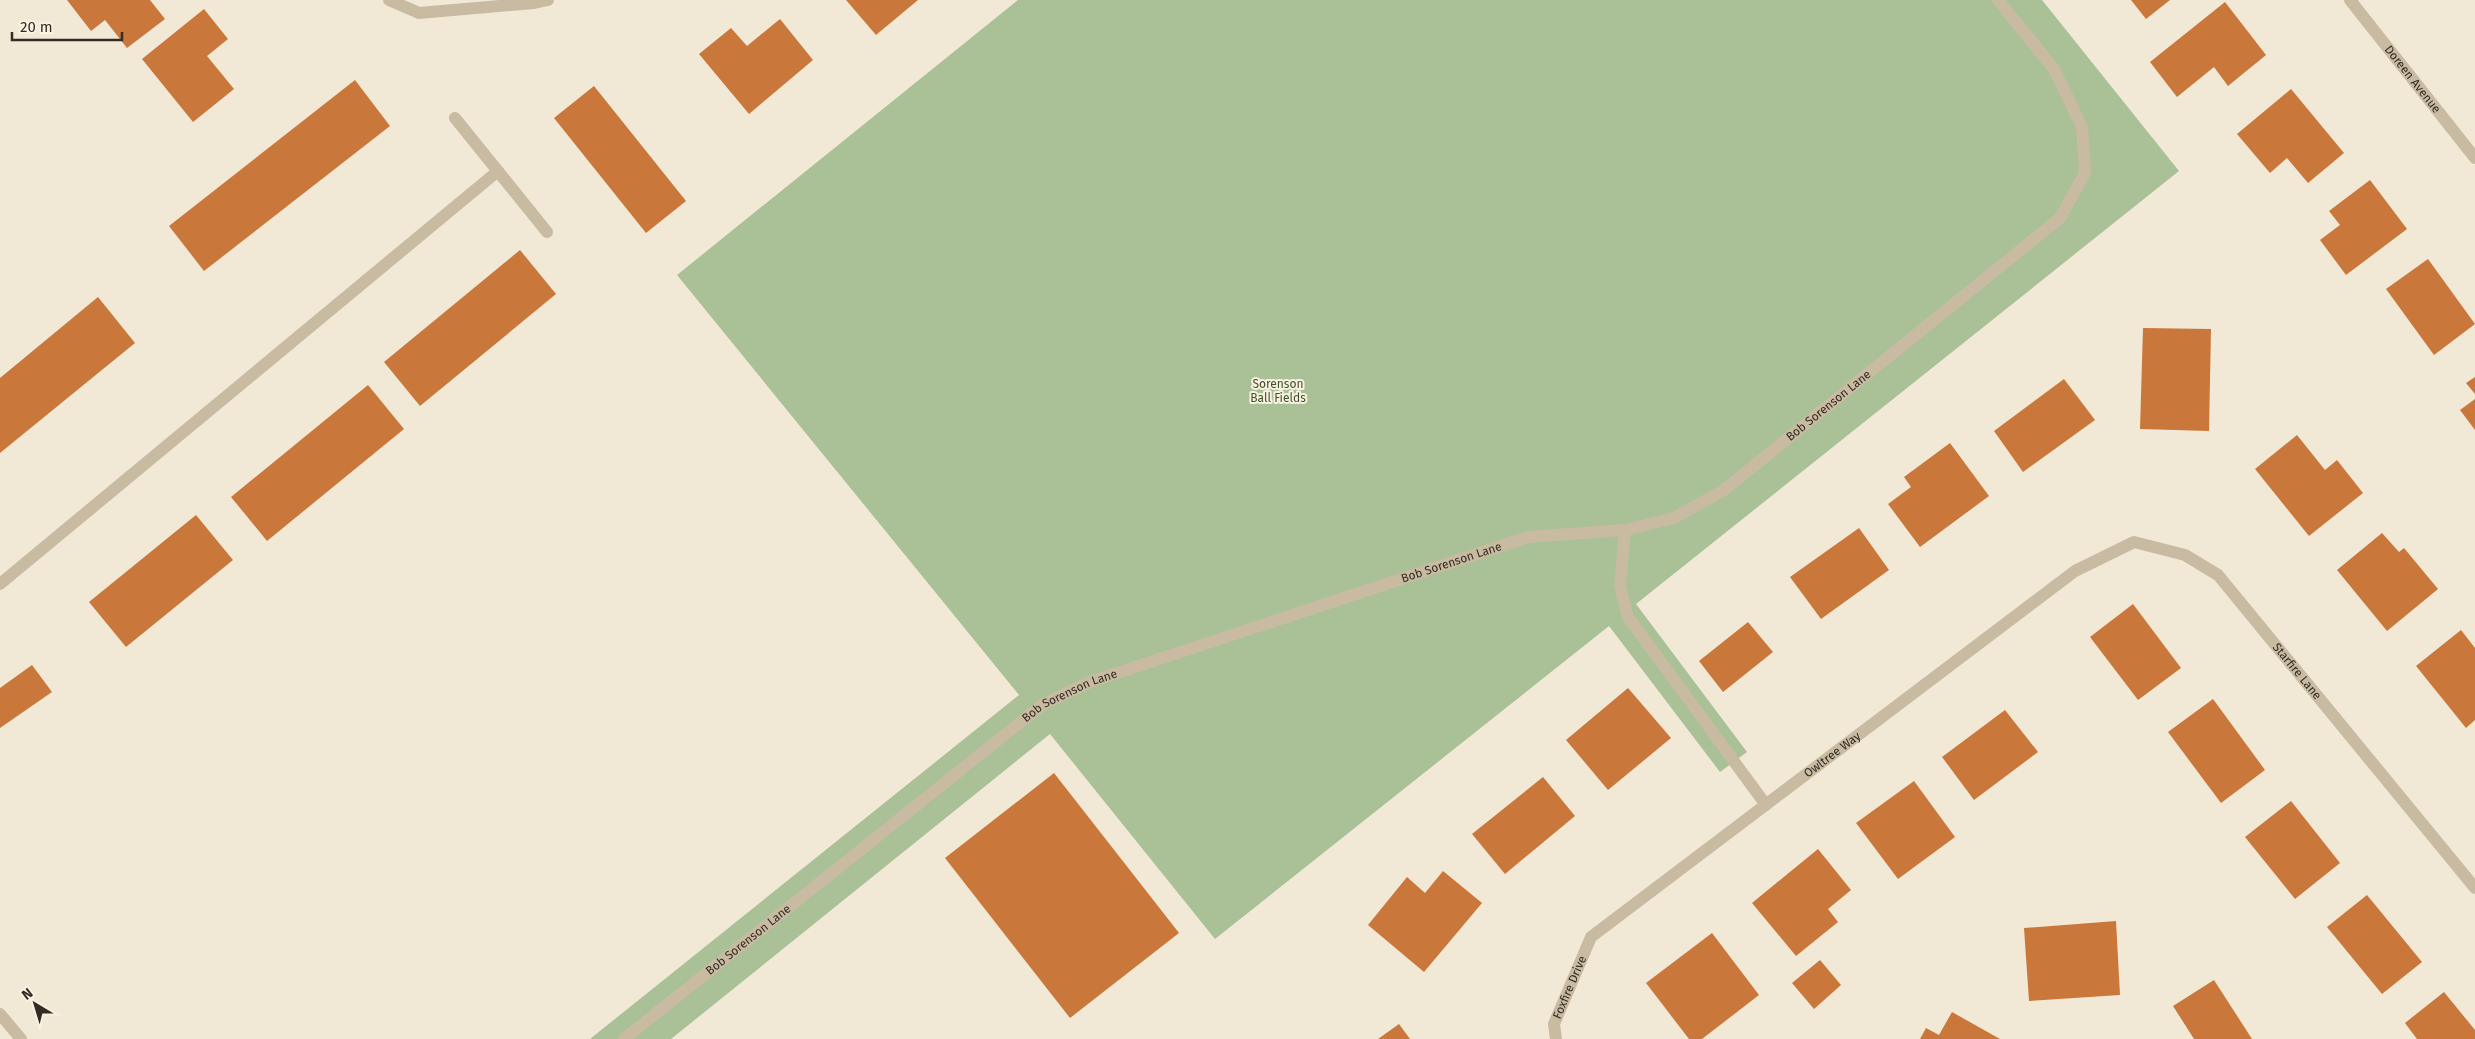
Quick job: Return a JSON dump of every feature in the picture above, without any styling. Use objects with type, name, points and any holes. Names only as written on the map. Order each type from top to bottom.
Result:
[{"type":"street","points":[[389,0],[419,13],[534,3],[548,0]]},
{"type":"street","name":"Bob Sorenson Lane","points":[[624,1039],[1042,705],[1090,682],[1528,537],[1626,530],[1674,518],[1724,490],[2060,218],[2085,173],[2082,127],[2054,69],[1998,0]]},
{"type":"street","name":"Doreen Avenue","points":[[2350,0],[2475,158]]},
{"type":"street","points":[[455,118],[547,232]]},
{"type":"street","points":[[0,584],[498,171]]},
{"type":"street","points":[[1626,530],[1620,586],[1628,617],[1766,805]]},
{"type":"street","name":"Starfire Lane","points":[[2075,571],[2134,542],[2185,554],[2218,576],[2475,888]]},
{"type":"street","name":"Owltree Way","points":[[1591,938],[2075,571]]},
{"type":"street","name":"Foxfire Drive","points":[[1556,1039],[1554,1024],[1591,938]]},
{"type":"street","points":[[0,1014],[21,1039]]},
{"type":"green space","name":"Sorenson Ball Fields","points":[[1018,0],[2042,0],[2179,171],[1636,604],[1747,752],[1720,772],[1609,626],[1215,939],[1050,734],[671,1039],[590,1039],[1019,695],[677,275]]},
{"type":"building","points":[[67,0],[150,0],[165,19],[127,48],[105,20],[91,31]]},
{"type":"building","points":[[846,0],[918,0],[876,35]]},
{"type":"building","points":[[2131,0],[2170,0],[2146,19]]},
{"type":"building","points":[[2225,2],[2266,55],[2228,86],[2214,67],[2177,97],[2150,62]]},
{"type":"building","points":[[204,9],[228,39],[207,56],[234,89],[193,122],[142,59]]},
{"type":"building","points":[[780,19],[813,60],[749,114],[699,54],[731,28],[747,46]]},
{"type":"building","points":[[355,80],[390,126],[204,271],[169,226]]},
{"type":"building","points":[[594,86],[686,201],[646,233],[554,118]]},
{"type":"building","points":[[2291,89],[2344,153],[2308,183],[2287,158],[2270,173],[2237,134]]},
{"type":"building","points":[[2370,180],[2407,229],[2346,275],[2320,240],[2340,225],[2329,211]]},
{"type":"building","points":[[520,250],[556,294],[420,406],[384,362]]},
{"type":"building","points":[[2428,259],[2475,324],[2434,355],[2386,289]]},
{"type":"building","points":[[98,297],[135,343],[0,453],[0,378]]},
{"type":"building","points":[[2143,328],[2211,329],[2209,431],[2140,429]]},
{"type":"building","points":[[2475,377],[2475,394],[2466,383]]},
{"type":"building","points":[[2064,379],[2095,420],[2023,472],[1994,431]]},
{"type":"building","points":[[368,385],[404,429],[267,541],[231,497]]},
{"type":"building","points":[[2475,399],[2475,430],[2460,410]]},
{"type":"building","points":[[2297,435],[2325,470],[2337,460],[2363,493],[2309,536],[2255,469]]},
{"type":"building","points":[[1950,443],[1989,496],[1920,547],[1888,504],[1911,487],[1904,477]]},
{"type":"building","points":[[196,515],[233,560],[126,647],[89,602]]},
{"type":"building","points":[[1859,528],[1889,570],[1821,619],[1790,577]]},
{"type":"building","points":[[2382,533],[2399,552],[2404,548],[2438,589],[2387,631],[2337,570]]},
{"type":"building","points":[[2133,604],[2181,668],[2138,700],[2090,637]]},
{"type":"building","points":[[1748,622],[1773,652],[1723,692],[1699,661]]},
{"type":"building","points":[[2461,630],[2475,648],[2475,720],[2466,728],[2416,666]]},
{"type":"building","points":[[32,665],[52,692],[0,728],[0,688]]},
{"type":"building","points":[[1628,688],[1671,738],[1608,790],[1566,740]]},
{"type":"building","points":[[2213,699],[2265,770],[2221,803],[2168,732]]},
{"type":"building","points":[[2005,710],[2038,752],[1974,800],[1942,757]]},
{"type":"building","points":[[1054,773],[1179,933],[1070,1018],[945,858]]},
{"type":"building","points":[[1543,777],[1575,816],[1505,874],[1472,834]]},
{"type":"building","points":[[1914,781],[1955,837],[1898,879],[1856,823]]},
{"type":"building","points":[[2291,801],[2340,863],[2295,899],[2245,837]]},
{"type":"building","points":[[1818,849],[1851,890],[1828,909],[1838,922],[1796,956],[1752,903]]},
{"type":"building","points":[[1443,871],[1482,903],[1424,972],[1368,925],[1407,877],[1425,893]]},
{"type":"building","points":[[2367,895],[2422,962],[2382,994],[2327,927]]},
{"type":"building","points":[[2116,921],[2120,995],[2029,1001],[2024,928]]},
{"type":"building","points":[[1712,933],[1759,995],[1702,1039],[1689,1039],[1646,983]]},
{"type":"building","points":[[1820,960],[1841,985],[1814,1009],[1792,983]]},
{"type":"building","points":[[2214,980],[2252,1039],[2194,1039],[2173,1006]]},
{"type":"building","points":[[2444,992],[2475,1030],[2475,1039],[2417,1039],[2405,1023]]},
{"type":"building","points":[[1952,1012],[2000,1039],[1920,1039],[1926,1028],[1939,1035]]},
{"type":"building","points":[[1399,1024],[1410,1039],[1378,1039]]}]
